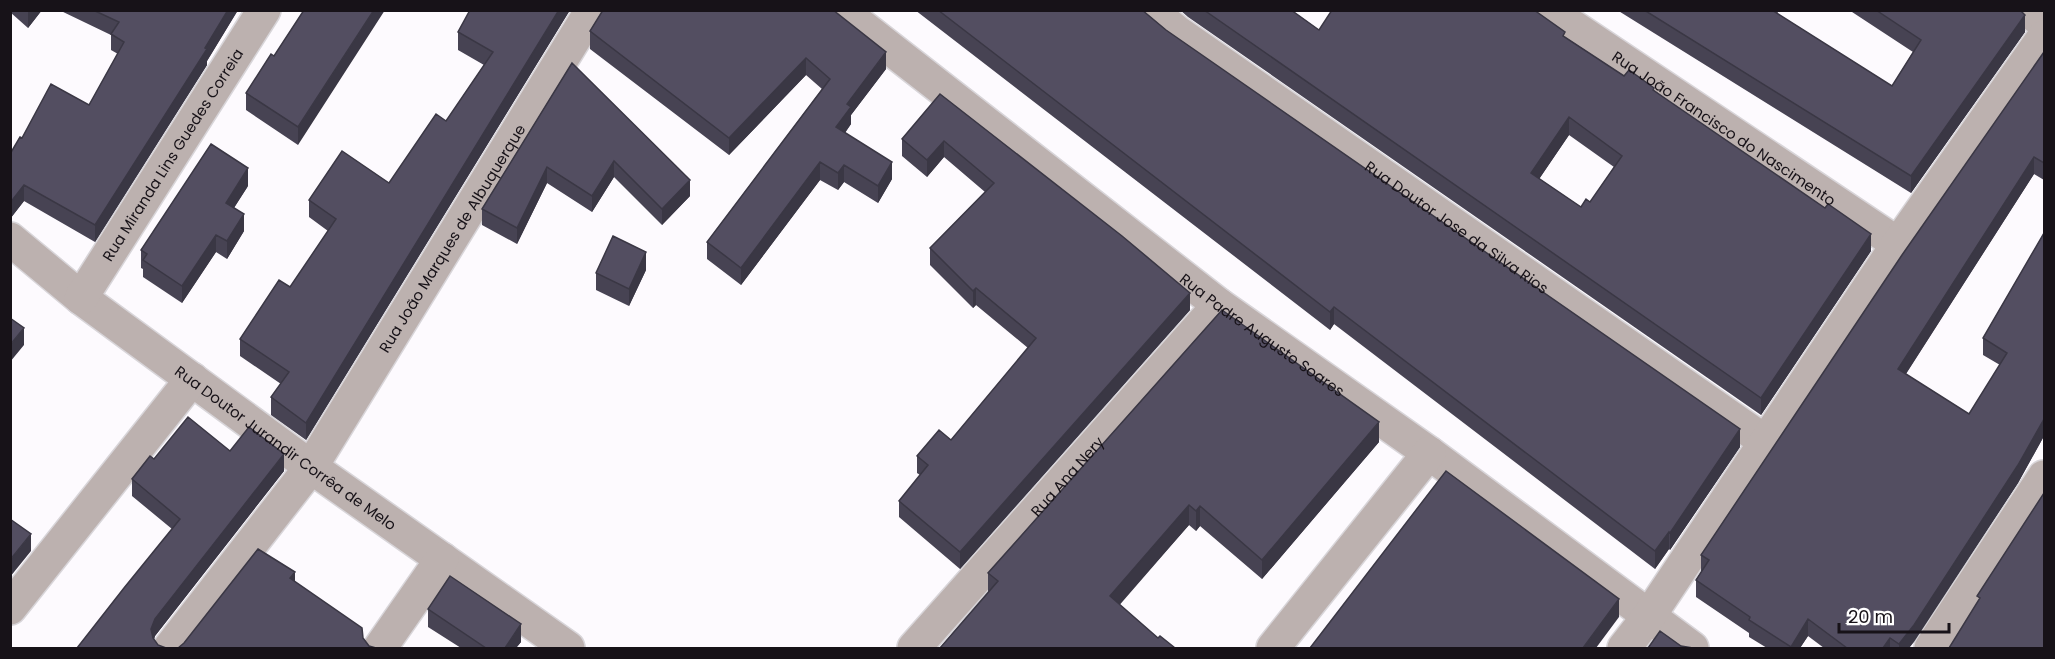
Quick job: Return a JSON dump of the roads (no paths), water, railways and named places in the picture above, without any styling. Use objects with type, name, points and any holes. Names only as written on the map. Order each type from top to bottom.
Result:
[{"type":"street","name":"Rua Miranda Lins Guedes Correia","points":[[81,298],[264,10]]},
{"type":"street","name":"Rua João Marques de Albuquerque","points":[[170,648],[312,466],[592,10]]},
{"type":"street","name":"Rua Padre Augusto Soares","points":[[841,10],[1219,304],[1429,453],[1692,648]]},
{"type":"street","name":"Rua Doutor Jose da Silva Rios","points":[[1150,10],[1177,32],[1766,442]]},
{"type":"street","name":"Rua João Francisco do Nascimento","points":[[1548,10],[1898,244]]},
{"type":"street","points":[[2028,10],[2044,22]]},
{"type":"street","points":[[1624,648],[1649,616],[1898,244],[2044,37]]},
{"type":"street","name":"Rua Doutor Jurandir Corrêa de Melo","points":[[10,239],[81,298],[561,646]]},
{"type":"street","name":"Rua Ana Nery","points":[[914,648],[1219,304]]},
{"type":"street","points":[[10,608],[192,379]]},
{"type":"street","points":[[1273,648],[1429,453]]},
{"type":"street","points":[[1931,648],[2044,477]]},
{"type":"street","points":[[380,648],[442,559]]}]
